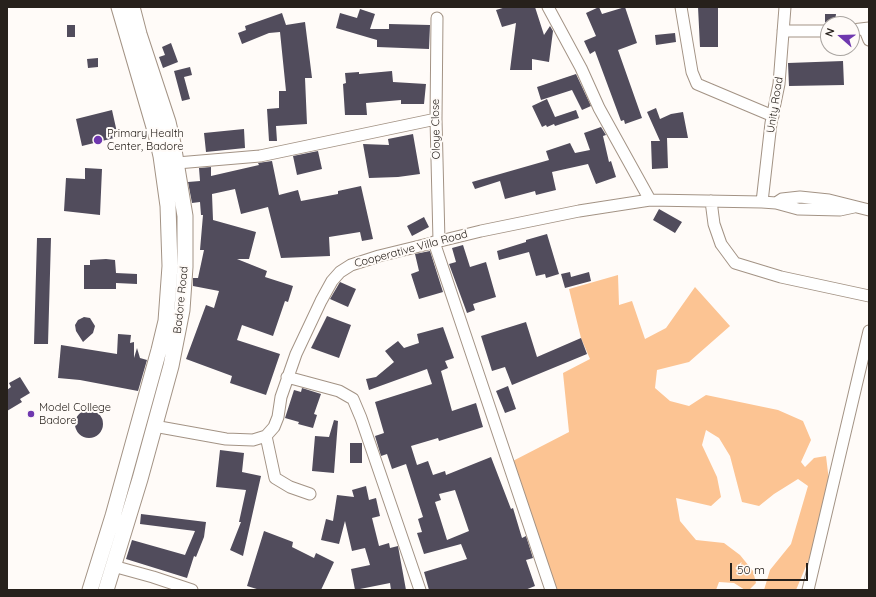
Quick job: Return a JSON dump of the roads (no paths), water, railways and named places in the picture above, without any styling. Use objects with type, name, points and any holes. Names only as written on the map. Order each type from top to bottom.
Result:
[{"type":"main road","name":"Badore Road","points":[[106,590],[154,426],[170,336],[170,266],[165,184],[156,134],[119,7]]},
{"type":"main road","name":"Badore Road","points":[[90,590],[142,414],[170,336],[182,310],[185,216],[177,163],[168,122],[132,7]]},
{"type":"street","points":[[548,7],[581,68],[599,108],[650,200]]},
{"type":"street","points":[[681,7],[692,72],[697,84],[773,116]]},
{"type":"street","name":"Unity Road","points":[[762,202],[773,116],[779,84],[785,7]]},
{"type":"street","name":"Oloye Close","points":[[437,18],[437,241],[551,590]]},
{"type":"street","points":[[783,31],[820,31]]},
{"type":"street","points":[[177,163],[260,156],[436,119]]},
{"type":"street","name":"Cooperative Villa Road","points":[[266,436],[274,427],[278,417],[287,377],[320,301],[340,272],[351,265],[437,241],[579,211],[650,200],[776,203],[782,200],[800,197],[829,200],[869,210]]},
{"type":"street","points":[[711,201],[714,224],[721,244],[735,263],[781,277],[869,296]]},
{"type":"street","points":[[808,590],[869,331]]},
{"type":"street","points":[[287,377],[339,391],[353,399],[362,418],[420,590]]},
{"type":"street","points":[[154,426],[226,439],[253,440],[266,436],[275,478],[290,487],[310,494]]},
{"type":"street","points":[[113,566],[192,590]]},
{"type":"place","name":"Primary Health Center, Badore","points":[[98,140]]},
{"type":"place","name":"Model College Badore","points":[[31,414]]}]
